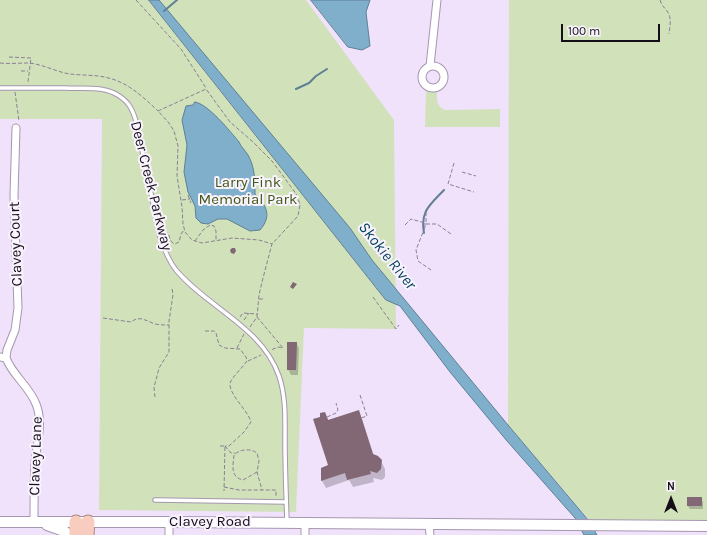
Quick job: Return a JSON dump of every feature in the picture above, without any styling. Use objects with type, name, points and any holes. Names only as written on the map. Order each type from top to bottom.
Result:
[{"type":"highway","points":[[76,535],[82,522]]},
{"type":"highway","points":[[82,522],[87,535]]},
{"type":"main road","name":"Clavey Road","points":[[0,522],[707,526]]},
{"type":"main road","points":[[35,522],[58,528],[69,535]]},
{"type":"street","points":[[430,66],[437,0]]},
{"type":"street","name":"Clavey Court","points":[[3,358],[15,330],[18,308],[14,195],[18,125]]},
{"type":"street","name":"Clavey Lane","points":[[3,358],[27,388],[37,407],[39,425],[35,463],[35,522]]},
{"type":"street","points":[[168,535],[169,522]]},
{"type":"street","points":[[305,523],[305,535]]},
{"type":"street","points":[[429,524],[430,535]]},
{"type":"lane","name":"Deer Creek Parkway","points":[[0,88],[106,90],[121,97],[131,107],[136,121],[160,235],[166,254],[176,270],[193,287],[252,334],[266,352],[279,375],[284,399],[287,523]]},
{"type":"lane","points":[[155,500],[286,502]]},
{"type":"path","points":[[136,0],[181,49],[206,89],[230,122],[272,161],[297,195],[300,205],[298,216],[272,244],[263,278],[257,317],[241,339],[237,348]]},
{"type":"path","points":[[660,0],[670,18],[669,34]]},
{"type":"path","points":[[9,57],[31,58],[26,88]]},
{"type":"path","points":[[0,63],[42,66],[69,74],[97,76],[126,84],[146,99],[169,123],[174,131],[178,146],[177,176],[184,230],[192,240],[202,243],[232,238],[246,238],[272,244]]},
{"type":"path","points":[[21,71],[29,71]]},
{"type":"path","points":[[15,88],[18,125]]},
{"type":"path","points":[[158,111],[206,89]]},
{"type":"path","points":[[454,163],[448,184],[474,192]]},
{"type":"path","points":[[462,172],[476,176]]},
{"type":"path","points":[[188,194],[191,203]]},
{"type":"path","points":[[181,200],[190,199]]},
{"type":"path","points":[[426,212],[426,224],[416,250],[418,261],[431,270]]},
{"type":"path","points":[[405,225],[411,219],[426,224],[437,224],[451,234]]},
{"type":"path","points":[[195,241],[203,230],[210,226],[214,226],[216,231],[216,241]]},
{"type":"path","points":[[160,235],[168,233],[171,240],[175,244],[179,242],[181,234],[184,230]]},
{"type":"path","points":[[155,397],[154,387],[159,368],[169,352],[169,325],[173,295],[172,288]]},
{"type":"path","points":[[373,297],[396,329],[399,325]]},
{"type":"path","points":[[259,299],[264,299]]},
{"type":"path","points":[[240,325],[250,312]]},
{"type":"path","points":[[236,322],[243,313],[250,312],[258,314]]},
{"type":"path","points":[[257,317],[283,348]]},
{"type":"path","points":[[103,318],[130,322],[134,319],[141,318],[154,323],[169,325]]},
{"type":"path","points":[[204,331],[214,330],[219,345],[225,348],[240,348],[247,362]]},
{"type":"path","points":[[220,446],[229,446],[244,432],[251,422],[250,416],[230,391],[229,385],[232,380],[247,362],[278,347],[287,347]]},
{"type":"path","points":[[360,395],[367,416],[361,418]]},
{"type":"path","points":[[326,417],[336,414],[338,410],[336,403]]},
{"type":"path","points":[[224,490],[225,446]]},
{"type":"path","points":[[225,446],[231,453]]},
{"type":"path","points":[[225,452],[236,453],[241,450],[252,450],[257,453],[259,461],[257,472],[262,490]]},
{"type":"path","points":[[236,453],[234,455],[232,465],[234,475],[243,480],[257,472]]},
{"type":"path","points":[[224,487],[239,490],[276,490],[276,497]]},
{"type":"green space","name":"Larry Fink Memorial Park","points":[[0,0],[306,0],[394,120],[396,329],[304,328],[296,512],[99,510],[102,119],[0,119]]},
{"type":"green space","points":[[509,0],[707,0],[707,521],[590,521],[508,425]]},
{"type":"green space","points":[[426,91],[437,91],[437,100],[439,105],[445,110],[500,109],[500,127],[425,127]]},
{"type":"water","points":[[149,0],[159,0],[350,228],[372,260],[589,521],[597,535],[584,535],[575,518],[507,441],[450,372],[400,306],[386,300]]},
{"type":"water","points":[[311,0],[370,0],[366,12],[370,46],[362,50],[348,47]]},
{"type":"water","points":[[195,102],[206,108],[230,131],[248,155],[255,179],[255,194],[263,203],[267,216],[264,225],[260,230],[250,231],[227,219],[218,219],[208,224],[201,223],[196,218],[195,206],[188,192],[184,172],[187,145],[182,120],[186,106],[193,105]]},
{"type":"building","points":[[235,248],[236,251],[234,254],[231,253],[230,250]]},
{"type":"building","points":[[293,282],[297,284],[293,289],[290,287]]},
{"type":"building","points":[[287,342],[297,342],[296,370],[287,370]]},
{"type":"building","points":[[359,410],[373,454],[382,460],[381,469],[377,473],[370,471],[371,474],[347,480],[345,473],[321,481],[321,468],[328,465],[313,419],[320,417],[320,413],[325,412],[328,420]]},
{"type":"building","points":[[687,497],[702,497],[702,506],[687,506]]},
{"type":"waterway","points":[[164,11],[177,0]]},
{"type":"waterway","points":[[296,89],[309,83],[316,76],[327,69]]},
{"type":"waterway","points":[[424,233],[423,219],[427,209],[444,190]]},
{"type":"water label","name":"Skokie River","points":[[387,256]]}]
